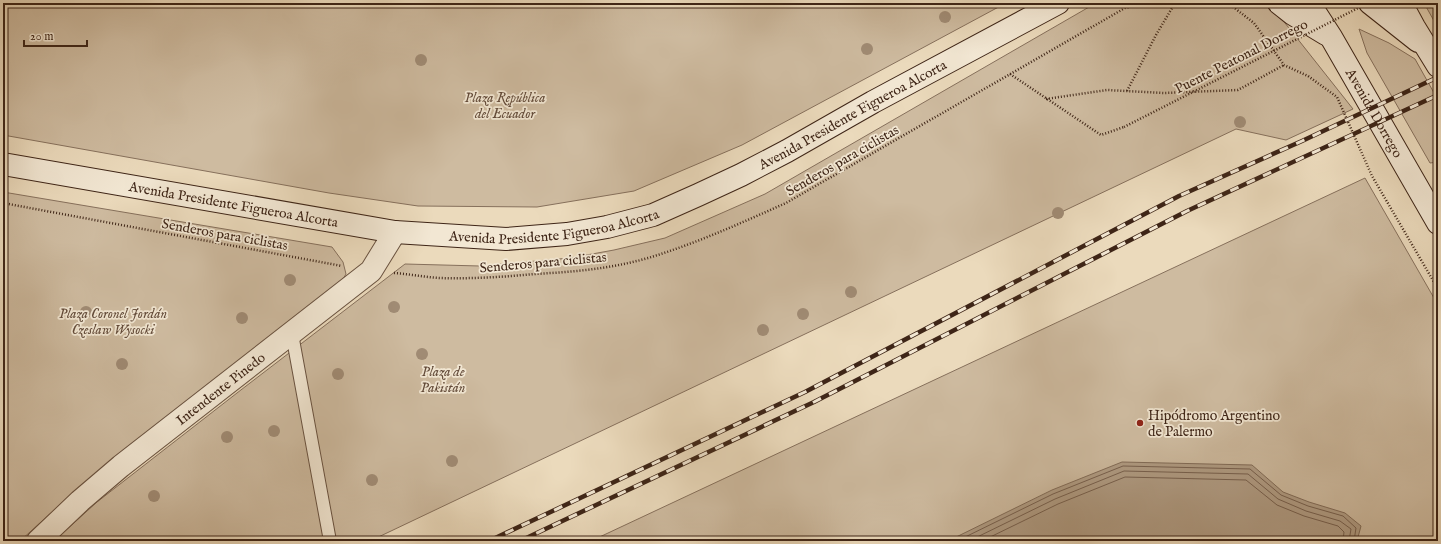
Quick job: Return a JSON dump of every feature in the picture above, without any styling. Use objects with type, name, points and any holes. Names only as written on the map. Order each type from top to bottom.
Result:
[{"type":"main road","name":"Avenida Presidente Figueroa Alcorta","points":[[3,164],[395,232],[506,239],[567,234],[607,227],[653,215],[740,175],[1058,3]]},
{"type":"main road","points":[[1279,3],[1293,14],[1331,37]]},
{"type":"main road","name":"Avenida Dorrego","points":[[1309,3],[1331,37],[1438,223]]},
{"type":"main road","points":[[1369,3],[1432,57]]},
{"type":"main road","points":[[1401,3],[1432,57]]},
{"type":"main road","name":"Intendente Pinedo","points":[[38,541],[80,501],[121,466],[371,271],[395,232]]},
{"type":"lane","points":[[292,334],[330,541]]},
{"type":"path","name":"Senderos para ciclistas","points":[[3,203],[371,271],[439,278],[501,277],[574,272],[606,268],[648,258],[731,228],[786,203],[1125,8],[1147,3]]},
{"type":"path","points":[[1127,91],[1156,35],[1175,3]]},
{"type":"path","points":[[1228,3],[1254,23],[1284,65],[1308,76],[1337,97],[1372,176],[1438,289]]},
{"type":"path","name":"Puente Peatonal Dorrego","points":[[1010,74],[1101,134],[1124,127],[1369,3]]},
{"type":"path","points":[[1046,99],[1107,90],[1164,93],[1238,90],[1284,65]]},
{"type":"green space","name":"Plaza República del Ecuador","points":[[3,3],[1006,3],[742,145],[634,191],[537,207],[418,206],[329,193],[3,135]]},
{"type":"green space","name":"Plaza de Pakistán","points":[[1096,3],[1263,3],[1285,23],[1353,109],[1286,140],[1236,129],[370,541],[54,541],[97,502],[405,264],[480,266],[570,258],[614,250],[665,238],[765,194]]},
{"type":"green space","points":[[1424,3],[1438,3],[1438,28]]},
{"type":"green space","points":[[1359,29],[1389,43],[1415,59],[1438,100],[1438,162],[1430,163],[1367,53]]},
{"type":"green space","name":"Hipódromo Argentino de Palermo","points":[[1365,178],[1438,305],[1438,541],[591,541]]},
{"type":"green space","name":"Plaza Coronel Jordán Czeslaw Wysocki","points":[[3,192],[332,247],[343,262],[346,274],[337,289],[211,383],[82,485],[20,541],[3,541]]},
{"type":"water","points":[[1122,462],[1252,465],[1283,492],[1345,513],[1361,526],[1357,541],[948,541],[1052,490]]},
{"type":"railway","points":[[489,541],[805,392],[1179,196],[1302,141],[1438,77]]},
{"type":"railway","points":[[520,541],[814,402],[1187,211],[1438,95]]},
{"type":"place","name":"Hipódromo Argentino de Palermo","points":[[1140,423]]}]
